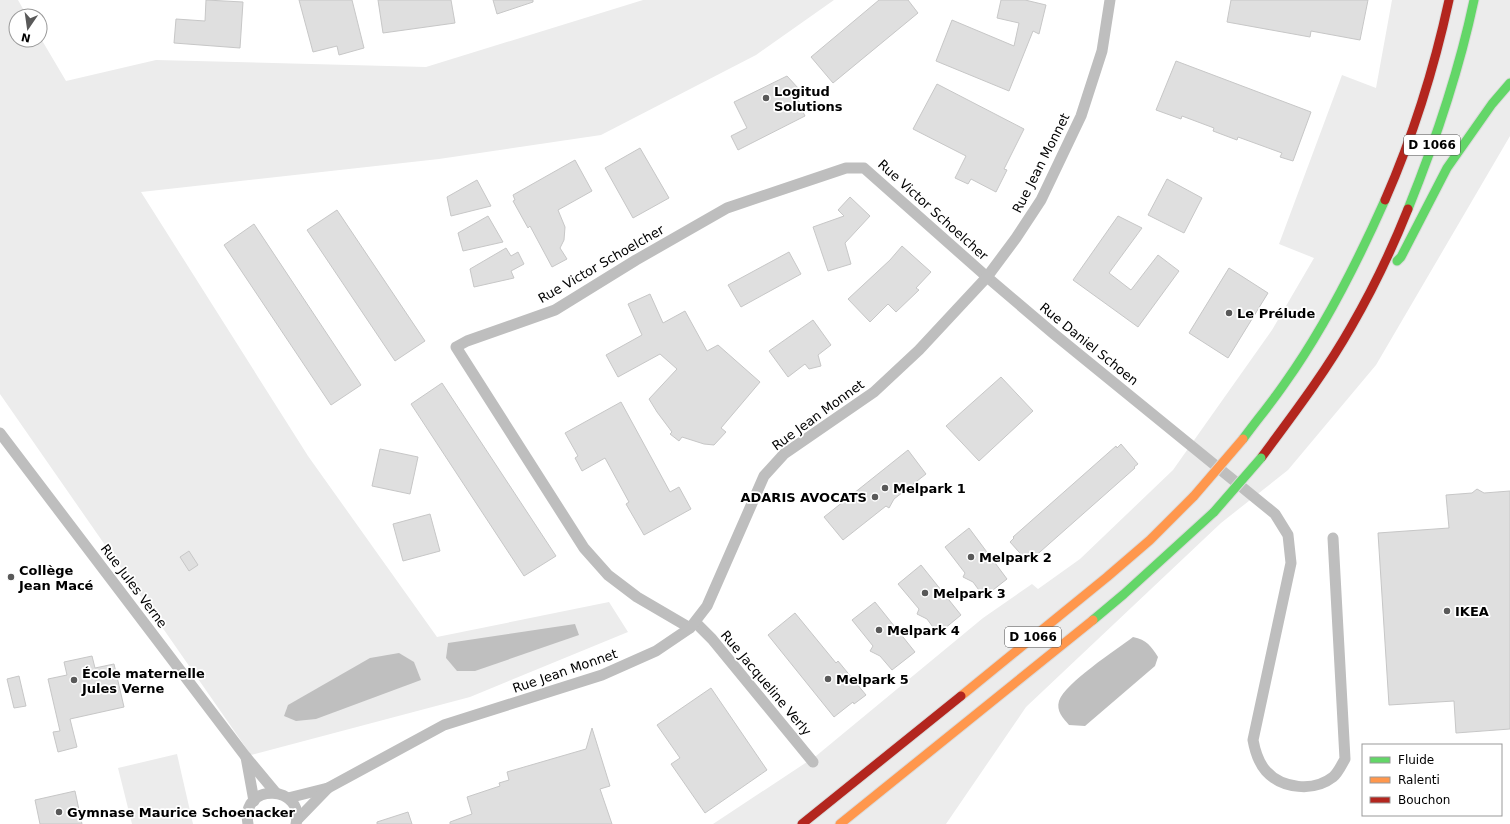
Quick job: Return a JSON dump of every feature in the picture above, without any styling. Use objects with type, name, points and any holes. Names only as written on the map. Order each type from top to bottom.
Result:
[{"type":"highway","name":"D 1066","points":[[802,824],[1107,577],[1150,540],[1194,496],[1243,439],[1283,387],[1320,329],[1366,243],[1406,152],[1437,56],[1449,0]]},
{"type":"highway","name":"D 1066","points":[[840,824],[1118,599],[1214,512],[1261,458],[1303,401],[1340,344],[1375,284],[1412,201],[1435,137],[1458,64],[1474,0]]},
{"type":"highway","points":[[1375,284],[1401,257],[1447,168],[1492,104],[1510,83]]},
{"type":"highway","points":[[1406,152],[1411,103]]},
{"type":"street","name":"Rue Jean Monnet","points":[[288,798],[328,788],[444,725],[602,675],[656,651],[693,625],[707,606],[764,476],[784,454],[874,392],[919,350],[987,278],[1016,238],[1041,200],[1081,116],[1102,51],[1110,0]]},
{"type":"street","name":"Rue Victor Schoelcher","points":[[693,625],[637,597],[608,575],[584,548],[456,347],[467,341],[555,310],[636,260],[727,208],[846,168],[864,168],[987,278]]},
{"type":"street","name":"Rue Daniel Schoen","points":[[987,278],[1275,514],[1288,535],[1291,563],[1253,740],[1257,757],[1266,771],[1279,781],[1300,787],[1316,786],[1334,776],[1345,759],[1333,538]]},
{"type":"street","name":"Rue Jules Verne","points":[[0,433],[246,757],[276,793]]},
{"type":"street","name":"Rue Jacqueline Verly","points":[[693,625],[712,639],[813,762]]},
{"type":"street","name":"Rue Jules Verne","points":[[246,757],[254,801]]},
{"type":"street","name":"Rue Jean Monnet","points":[[296,822],[328,788]]},
{"type":"street","points":[[248,824],[248,811],[254,801],[264,794],[276,793],[288,798],[295,808],[296,822]]},
{"type":"shaded area","points":[[0,0],[18,0],[22,8],[8,8],[8,48],[46,48],[66,81],[156,60],[426,67],[643,0],[834,0],[756,55],[601,135],[439,159],[141,192],[308,456],[437,637],[609,602],[628,632],[470,697],[251,755],[0,394]]},
{"type":"shaded area","points":[[1392,0],[1510,0],[1510,136],[1376,365],[1288,470],[1221,523],[1026,707],[946,824],[713,824],[816,756],[983,618],[1032,584],[1038,589],[1080,559],[1173,470],[1272,330],[1314,258],[1279,244],[1342,75],[1376,88]]},
{"type":"shaded area","points":[[575,624],[579,635],[475,671],[457,671],[446,658],[448,643]]},
{"type":"shaded area","points":[[1133,637],[1145,642],[1153,650],[1158,657],[1155,666],[1085,726],[1069,725],[1064,720],[1058,708],[1059,701],[1063,694],[1081,676]]},
{"type":"shaded area","points":[[399,653],[414,662],[421,680],[316,719],[296,721],[284,716],[288,705],[370,658]]},
{"type":"shaded area","points":[[177,754],[193,824],[132,824],[118,768]]},
{"type":"building","points":[[206,0],[243,2],[240,48],[174,43],[176,19],[205,21]]},
{"type":"building","points":[[299,0],[352,0],[364,48],[339,55],[337,46],[313,52]]},
{"type":"building","points":[[378,0],[451,0],[455,23],[383,33]]},
{"type":"building","points":[[493,0],[533,0],[533,2],[497,14]]},
{"type":"building","points":[[879,0],[908,0],[918,13],[833,83],[811,57]]},
{"type":"building","points":[[1001,0],[1025,0],[1046,5],[1039,34],[1033,31],[1009,91],[936,61],[952,20],[1014,46],[1019,23],[997,18]]},
{"type":"building","points":[[1231,0],[1368,0],[1360,40],[1311,31],[1310,37],[1227,22]]},
{"type":"building","points":[[1176,61],[1311,112],[1293,161],[1280,157],[1282,153],[1238,137],[1237,140],[1213,131],[1214,128],[1182,116],[1181,119],[1156,110]]},
{"type":"building","points":[[787,76],[799,89],[791,93],[807,110],[803,112],[805,116],[738,150],[731,136],[747,128],[734,102]]},
{"type":"building","points":[[937,84],[1024,129],[1004,169],[1007,170],[996,192],[971,179],[968,184],[955,178],[966,156],[913,129]]},
{"type":"building","points":[[640,148],[669,198],[633,218],[605,168]]},
{"type":"building","points":[[575,160],[592,191],[558,210],[565,227],[564,240],[560,248],[567,259],[552,267],[530,226],[528,228],[513,201],[515,200],[513,195]]},
{"type":"building","points":[[1167,179],[1202,198],[1184,233],[1148,215]]},
{"type":"building","points":[[477,180],[491,206],[451,216],[447,197]]},
{"type":"building","points":[[850,197],[870,216],[845,243],[851,264],[828,271],[813,227],[844,216],[838,210]]},
{"type":"building","points":[[337,210],[425,341],[395,361],[307,230]]},
{"type":"building","points":[[488,216],[503,242],[463,251],[458,233]]},
{"type":"building","points":[[1118,216],[1142,228],[1109,273],[1131,290],[1158,255],[1179,271],[1138,327],[1073,280]]},
{"type":"building","points":[[254,224],[361,385],[331,405],[224,245]]},
{"type":"building","points":[[902,246],[931,272],[916,288],[919,290],[896,312],[888,304],[870,322],[848,299],[890,260]]},
{"type":"building","points":[[506,248],[511,256],[518,252],[524,264],[511,271],[514,278],[474,287],[470,269]]},
{"type":"building","points":[[789,252],[801,274],[741,307],[728,285]]},
{"type":"building","name":"Le Prélude","points":[[1229,268],[1268,293],[1228,358],[1189,333]]},
{"type":"building","points":[[650,294],[663,323],[685,311],[707,351],[718,345],[760,382],[721,428],[726,432],[714,445],[704,444],[682,437],[679,441],[670,434],[672,432],[649,399],[677,369],[660,354],[618,377],[606,355],[642,335],[628,304]]},
{"type":"building","points":[[813,320],[831,345],[818,355],[821,366],[809,369],[805,364],[788,377],[769,351]]},
{"type":"building","points":[[1001,377],[1033,411],[979,461],[946,426]]},
{"type":"building","points":[[442,383],[556,556],[524,576],[411,404]]},
{"type":"building","points":[[621,402],[670,492],[679,487],[691,509],[644,535],[626,504],[629,502],[605,458],[582,471],[575,458],[578,456],[565,433]]},
{"type":"building","points":[[1121,444],[1138,464],[1134,467],[1135,468],[1032,559],[1031,558],[1027,561],[1010,542],[1014,538],[1013,537],[1116,446],[1117,448]]},
{"type":"building","points":[[380,449],[418,457],[410,494],[372,486]]},
{"type":"building","name":"Melpark 1","points":[[908,450],[926,474],[894,499],[889,508],[886,506],[843,540],[824,517]]},
{"type":"building","name":"IKEA","points":[[1477,489],[1484,493],[1510,491],[1510,729],[1456,733],[1454,701],[1389,705],[1378,533],[1449,528],[1446,495],[1472,493]]},
{"type":"building","points":[[430,514],[440,551],[403,561],[393,524]]},
{"type":"building","name":"Melpark 2","points":[[969,528],[1007,579],[984,597],[973,582],[963,577],[965,573],[945,547]]},
{"type":"building","points":[[189,551],[198,565],[189,571],[180,557]]},
{"type":"building","name":"Melpark 3","points":[[921,565],[961,615],[938,634],[927,619],[917,614],[919,609],[898,584]]},
{"type":"building","name":"Melpark 4","points":[[875,602],[915,652],[892,670],[880,656],[870,651],[873,646],[852,620]]},
{"type":"building","name":"Melpark 5","points":[[795,613],[836,663],[838,661],[866,695],[854,704],[853,702],[834,717],[768,635]]},
{"type":"building","points":[[92,656],[95,668],[114,664],[124,707],[70,719],[77,747],[58,752],[53,732],[60,731],[48,679],[67,675],[64,662]]},
{"type":"building","points":[[19,676],[26,706],[14,708],[7,679]]},
{"type":"building","points":[[711,688],[767,770],[705,813],[671,764],[680,758],[657,725]]},
{"type":"building","points":[[592,728],[610,786],[600,789],[612,824],[450,824],[450,822],[472,814],[467,797],[500,786],[499,783],[509,780],[507,772],[586,749]]},
{"type":"building","name":"Gymnase Maurice Schoenacker","points":[[75,791],[82,824],[40,824],[35,800]]},
{"type":"building","points":[[408,812],[412,824],[377,824],[377,822]]},
{"type":"traffic: fast","points":[[1408,209],[1446,106],[1474,0]]},
{"type":"traffic: fast","points":[[1397,261],[1401,257],[1447,168],[1492,104],[1510,83]]},
{"type":"traffic: fast","points":[[1243,439],[1280,390],[1314,340],[1352,271],[1385,200]]},
{"type":"traffic: fast","points":[[1214,512],[1261,458]]},
{"type":"traffic: fast","points":[[1093,620],[1124,594],[1214,512]]},
{"type":"traffic: slow","points":[[1194,496],[1243,439]]},
{"type":"traffic: slow","points":[[961,696],[1107,577],[1150,540],[1194,496]]},
{"type":"traffic: slow","points":[[840,824],[1093,620]]},
{"type":"traffic: jam","points":[[1385,200],[1414,127],[1430,77],[1449,0]]},
{"type":"traffic: jam","points":[[1261,458],[1308,394],[1341,344],[1359,313],[1389,254],[1408,209]]},
{"type":"traffic: jam","points":[[802,824],[961,696]]},
{"type":"place","name":"Logitud Solutions","points":[[766,98]]},
{"type":"place","name":"Le Prélude","points":[[1229,313]]},
{"type":"place","name":"Melpark 1","points":[[885,488]]},
{"type":"place","name":"ADARIS AVOCATS","points":[[875,497]]},
{"type":"place","name":"Melpark 2","points":[[971,557]]},
{"type":"place","name":"Collège Jean Macé","points":[[11,577]]},
{"type":"place","name":"Melpark 3","points":[[925,593]]},
{"type":"place","name":"IKEA","points":[[1447,611]]},
{"type":"place","name":"Melpark 4","points":[[879,630]]},
{"type":"place","name":"Melpark 5","points":[[828,679]]},
{"type":"place","name":"École maternelle Jules Verne","points":[[74,680]]},
{"type":"place","name":"Gymnase Maurice Schoenacker","points":[[59,812]]}]
